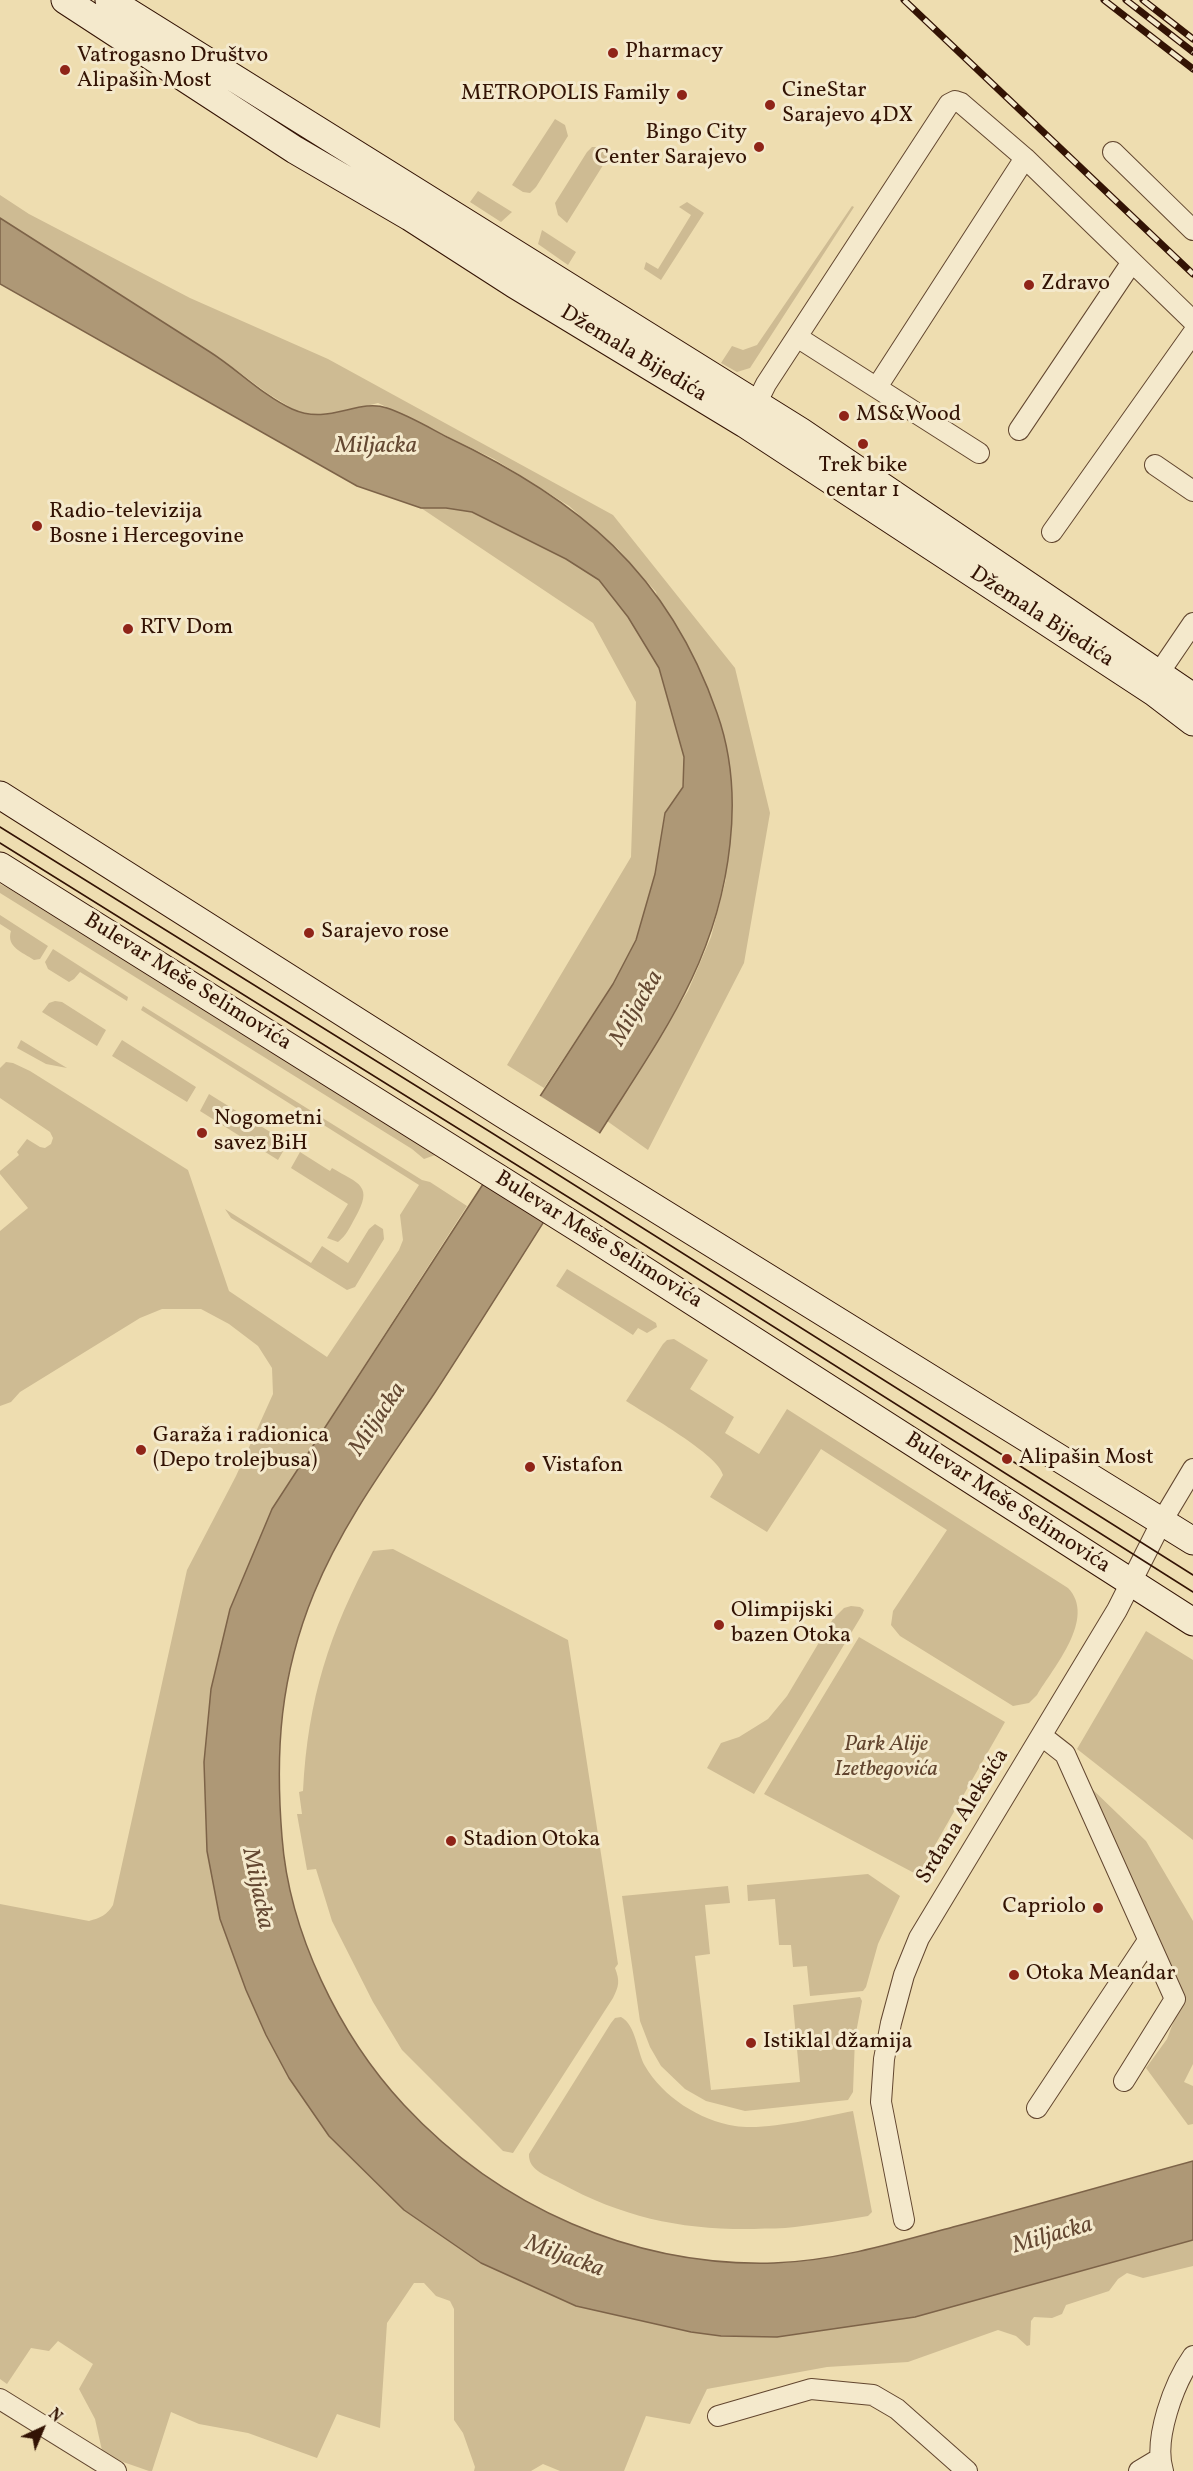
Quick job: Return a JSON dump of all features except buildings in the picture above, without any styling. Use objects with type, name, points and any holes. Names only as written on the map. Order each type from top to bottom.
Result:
[{"type":"main road","name":"Džemala Bijedića","points":[[65,0],[296,150],[410,217],[514,284],[751,414],[1155,693],[1193,722]]},
{"type":"main road","name":"Džemala Bijedića","points":[[109,0],[1193,697]]},
{"type":"main road","points":[[0,795],[504,1114],[1193,1541]]},
{"type":"main road","name":"Bulevar Meše Selimovića","points":[[0,866],[586,1233],[1193,1622]]},
{"type":"street","points":[[751,414],[766,384],[949,104],[955,101],[961,103],[1025,158],[1193,321]]},
{"type":"street","points":[[1113,153],[1193,230]]},
{"type":"street","points":[[877,387],[1025,158]]},
{"type":"street","points":[[1019,430],[1132,262]]},
{"type":"street","points":[[1052,532],[1193,333]]},
{"type":"street","points":[[797,337],[979,453]]},
{"type":"street","points":[[1155,465],[1193,491]]},
{"type":"street","points":[[1159,673],[1193,623]]},
{"type":"street","name":"Srđana Aleksića","points":[[904,2220],[881,2102],[884,2059],[904,1975],[919,1938],[938,1904],[1042,1736],[1131,1583],[1162,1521],[1193,1469]]},
{"type":"street","points":[[1042,1736],[1065,1754],[1147,1942],[1175,1999],[1124,2081]]},
{"type":"street","points":[[1037,2108],[1147,1942]]},
{"type":"street","points":[[1139,2471],[1161,2465],[1166,2419],[1181,2374],[1193,2356]]},
{"type":"street","points":[[718,2416],[811,2389],[873,2395],[897,2409],[967,2471]]},
{"type":"street","points":[[0,2398],[116,2471]]},
{"type":"green space","points":[[555,119],[565,125],[568,136],[536,187],[530,193],[523,192],[512,185]]},
{"type":"green space","points":[[592,147],[600,147],[610,154],[567,223],[558,215],[555,203]]},
{"type":"green space","points":[[478,191],[512,212],[501,222],[470,202]]},
{"type":"green space","points":[[0,195],[29,214],[190,298],[328,359],[613,515],[735,668],[770,813],[744,963],[648,1150],[607,1121],[688,991],[711,937],[726,879],[656,592],[618,549],[569,506],[494,459],[378,403],[328,416],[298,412],[267,393],[220,358],[0,218]]},
{"type":"green space","points":[[687,202],[704,213],[661,280],[644,269],[646,262],[658,269],[691,215],[679,207]]},
{"type":"green space","points":[[852,206],[854,207],[750,368],[737,372],[721,363],[732,346],[743,350],[757,345]]},
{"type":"green space","points":[[542,230],[576,252],[568,265],[538,244]]},
{"type":"green space","points":[[421,508],[446,508],[472,512],[566,559],[599,580],[628,617],[659,668],[684,757],[683,787],[665,813],[655,874],[636,940],[613,984],[544,1088],[507,1065],[631,857],[636,702],[593,623]]},
{"type":"green space","points":[[0,884],[438,1154],[424,1159],[412,1149],[0,893]]},
{"type":"green space","points":[[0,915],[48,946],[40,959],[34,960],[13,945],[10,937],[11,931],[0,924]]},
{"type":"green space","points":[[53,949],[128,997],[127,1001],[80,972],[69,982],[48,969],[45,962]]},
{"type":"green space","points":[[62,1002],[106,1030],[97,1046],[42,1012],[49,1003]]},
{"type":"green space","points":[[143,1006],[467,1206],[272,1509],[230,1609],[211,1689],[204,1762],[207,1851],[220,1919],[246,1990],[266,2035],[576,2306],[691,2332],[721,2336],[777,2337],[915,2317],[1193,2240],[1193,2266],[1143,2278],[1127,2273],[1118,2279],[1109,2291],[1066,2305],[1062,2314],[1052,2318],[1034,2317],[1031,2321],[1030,2345],[1027,2346],[1016,2336],[998,2330],[908,2362],[827,2367],[707,2389],[690,2424],[646,2416],[624,2471],[560,2471],[543,2464],[531,2471],[474,2471],[475,2467],[463,2433],[454,2420],[454,2309],[450,2301],[436,2296],[424,2283],[414,2283],[387,2323],[380,2428],[337,2414],[317,2458],[248,2433],[199,2424],[171,2412],[152,2471],[149,2471],[103,2455],[95,2419],[79,2389],[93,2364],[58,2341],[49,2351],[31,2348],[7,2384],[0,2379],[0,1904],[89,1921],[103,1916],[113,1905],[187,1570],[236,1476],[273,1394],[272,1368],[258,1346],[229,1324],[201,1309],[162,1309],[140,1318],[20,1392],[11,1402],[0,1406],[0,1231],[28,1208],[0,1174],[0,1171],[19,1155],[17,1152],[27,1139],[45,1148],[51,1144],[53,1138],[50,1132],[0,1098],[0,1068],[6,1062],[30,1071],[188,1170],[229,1291],[327,1357],[399,1250],[403,1240],[400,1215],[419,1185],[141,1010]]},
{"type":"green space","points":[[21,1040],[67,1068],[46,1064],[17,1048]]},
{"type":"green space","points":[[122,1040],[196,1087],[187,1102],[112,1056]]},
{"type":"green space","points":[[209,1094],[288,1143],[278,1160],[200,1111]]},
{"type":"green space","points":[[300,1152],[330,1171],[332,1168],[350,1178],[361,1187],[363,1199],[361,1207],[348,1231],[338,1242],[327,1238],[348,1204],[291,1168]]},
{"type":"green space","points":[[225,1209],[311,1263],[322,1246],[348,1263],[369,1229],[375,1224],[383,1229],[384,1239],[355,1287],[347,1290],[231,1218]]},
{"type":"green space","points":[[567,1269],[656,1323],[657,1327],[647,1333],[638,1328],[633,1335],[556,1286]]},
{"type":"green space","points":[[674,1339],[708,1360],[690,1389],[734,1417],[725,1433],[759,1454],[787,1409],[1068,1588],[1076,1600],[1078,1614],[1075,1628],[1061,1657],[1037,1695],[1029,1703],[1013,1706],[900,1636],[891,1625],[893,1611],[947,1530],[821,1449],[767,1532],[710,1497],[723,1475],[719,1467],[696,1446],[626,1401],[663,1344],[667,1340]]},
{"type":"green space","name":"Stadion Otoka","points":[[393,1549],[568,1640],[618,1964],[615,1968],[618,1983],[613,1998],[513,2153],[503,2151],[402,2050],[373,2002],[332,1921],[316,1869],[307,1870],[297,1814],[302,1814],[299,1792],[303,1791],[310,1726],[323,1667],[344,1610],[373,1551]]},
{"type":"green space","points":[[851,1606],[864,1610],[862,1615],[754,1794],[707,1768],[721,1743],[739,1737],[768,1719],[787,1696],[833,1619],[844,1608]]},
{"type":"green space","points":[[1146,1631],[1193,1660],[1193,1840],[1077,1749]]},
{"type":"green space","name":"Park Alije Izetbegovića","points":[[859,1637],[1005,1722],[918,1875],[764,1794]]},
{"type":"green space","points":[[1090,1787],[1146,1841],[1193,1921],[1193,2064],[1184,2082],[1193,2086],[1193,2124],[1188,2125],[1146,2068],[1167,2039],[1184,1994]]},
{"type":"green space","points":[[868,1874],[900,1896],[878,1944],[866,1987],[863,1991],[810,1996],[807,1966],[793,1967],[791,1945],[779,1945],[775,1899],[748,1901],[747,1885]]},
{"type":"green space","points":[[728,1886],[730,1903],[705,1905],[710,1954],[695,1956],[711,2090],[800,2082],[793,2005],[860,1997],[862,2001],[855,2038],[853,2092],[848,2100],[745,2111],[706,2101],[685,2089],[661,2066],[650,2047],[640,2021],[622,1896]]},
{"type":"green space","points":[[621,2017],[630,2026],[642,2060],[653,2077],[672,2097],[695,2113],[735,2126],[762,2127],[853,2111],[872,2212],[868,2216],[790,2228],[728,2229],[678,2224],[654,2220],[607,2205],[535,2169],[529,2154],[611,2023],[615,2018]]},
{"type":"water","name":"Miljacka","points":[[0,218],[210,352],[270,397],[292,409],[318,415],[365,406],[387,408],[418,421],[494,461],[538,486],[577,514],[613,545],[645,580],[673,619],[697,663],[717,713],[726,745],[731,777],[732,810],[730,844],[723,888],[712,928],[681,1001],[640,1070],[494,1300],[353,1516],[314,1593],[294,1654],[283,1714],[279,1774],[282,1837],[287,1873],[295,1909],[321,1980],[358,2047],[404,2105],[441,2141],[482,2173],[526,2201],[572,2224],[620,2242],[670,2254],[722,2262],[774,2263],[819,2259],[909,2239],[1193,2161],[1193,2240],[915,2317],[777,2337],[721,2336],[691,2332],[576,2306],[481,2263],[404,2210],[329,2136],[289,2078],[246,1990],[220,1919],[207,1851],[204,1762],[211,1689],[230,1609],[272,1509],[613,984],[636,940],[655,874],[665,813],[683,787],[684,757],[659,668],[628,617],[599,580],[566,559],[472,512],[446,508],[421,508],[357,486],[0,284]]},
{"type":"pier","points":[[537,1094],[602,1135],[546,1224],[479,1182]]},
{"type":"tram line","points":[[0,827],[492,1133],[1193,1575]]},
{"type":"tram line","points":[[0,843],[597,1215],[1193,1592]]},
{"type":"railway","points":[[904,0],[1193,274]]},
{"type":"railway","points":[[1104,0],[1193,69]]},
{"type":"railway","points":[[1126,0],[1193,52]]},
{"type":"railway","points":[[1143,0],[1193,39]]},
{"type":"place","name":"Pharmacy","points":[[613,53]]},
{"type":"place","name":"Vatrogasno Društvo Alipašin Most","points":[[65,70]]},
{"type":"place","name":"METROPOLIS Family","points":[[682,95]]},
{"type":"place","name":"CineStar Sarajevo 4DX","points":[[770,105]]},
{"type":"place","name":"Bingo City Center Sarajevo","points":[[759,147]]},
{"type":"place","name":"Zdravo","points":[[1029,285]]},
{"type":"place","name":"MS&Wood","points":[[844,416]]},
{"type":"place","name":"Trek bike centar 1","points":[[863,444]]},
{"type":"place","name":"Radio-televizija Bosne i Hercegovine","points":[[37,526]]},
{"type":"place","name":"RTV Dom","points":[[128,629]]},
{"type":"place","name":"Sarajevo rose","points":[[309,933]]},
{"type":"place","name":"Nogometni savez BiH","points":[[202,1133]]},
{"type":"place","name":"Garaža i radionica (Depo trolejbusa)","points":[[141,1450]]},
{"type":"place","name":"Alipašin Most","points":[[1007,1459]]},
{"type":"place","name":"Vistafon","points":[[530,1467]]},
{"type":"place","name":"Olimpijski bazen Otoka","points":[[719,1625]]},
{"type":"place","name":"Stadion Otoka","points":[[451,1841]]},
{"type":"place","name":"Capriolo","points":[[1098,1908]]},
{"type":"place","name":"Otoka Meandar","points":[[1014,1975]]},
{"type":"place","name":"Istiklal džamija","points":[[751,2043]]}]
